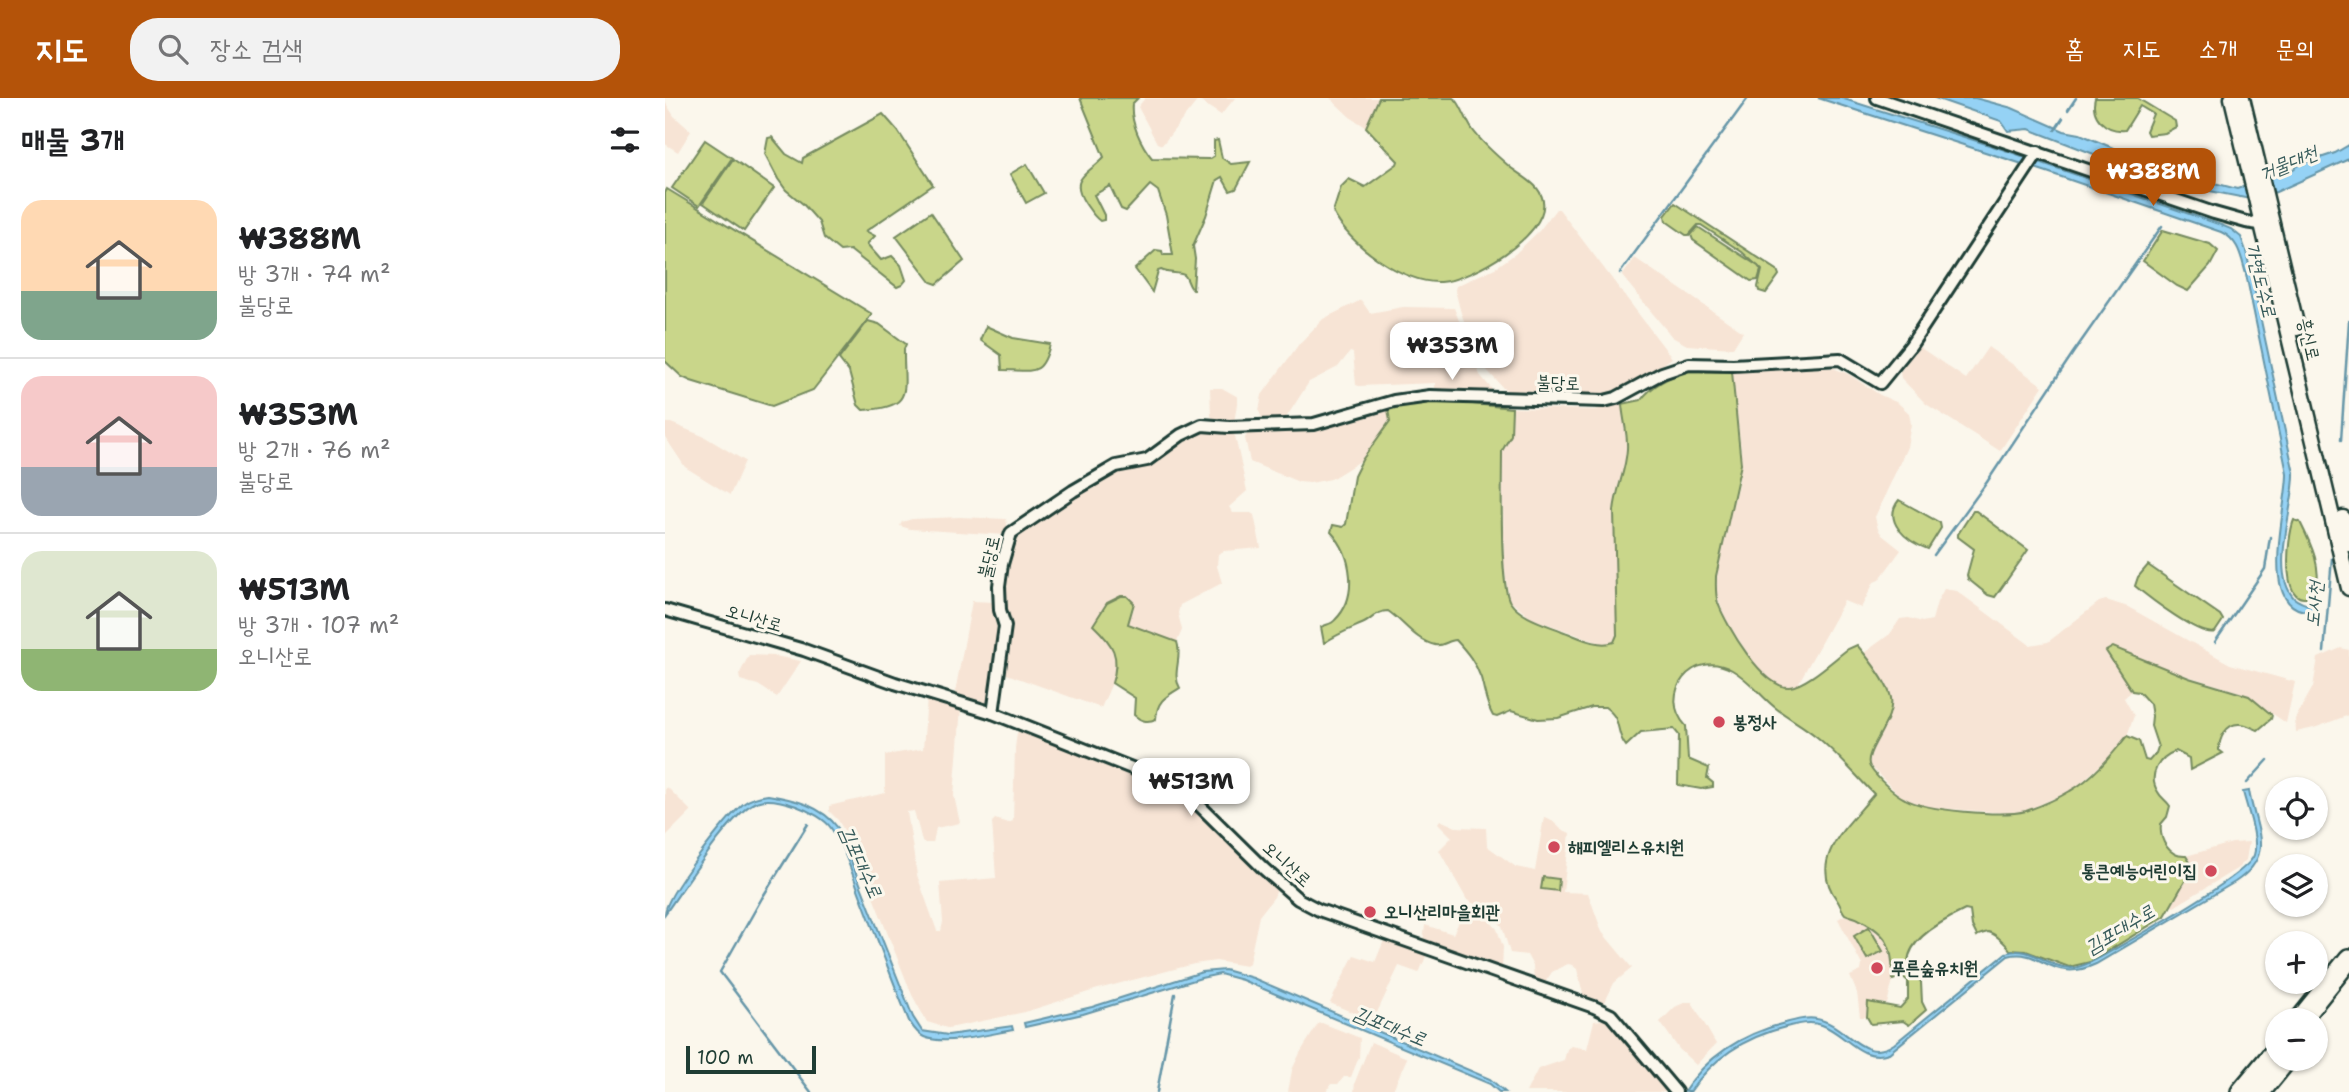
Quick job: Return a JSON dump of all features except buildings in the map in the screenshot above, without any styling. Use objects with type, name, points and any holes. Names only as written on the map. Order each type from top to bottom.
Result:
[{"type":"highway","points":[[2310,1008],[2349,959]]},
{"type":"highway","points":[[2327,1008],[2349,980]]},
{"type":"highway","points":[[2241,1092],[2265,1063]]},
{"type":"highway","points":[[2260,1092],[2277,1071]]},
{"type":"main road","name":"흥신로","points":[[2232,98],[2255,170]]},
{"type":"main road","name":"흥신로","points":[[2242,98],[2263,207],[2349,544]]},
{"type":"main road","name":"흥신로","points":[[2268,225],[2349,588]]},
{"type":"street","points":[[1877,98],[2214,213],[2268,225]]},
{"type":"street","name":"불당로","points":[[993,713],[1005,626],[1000,610],[1000,575],[1011,533],[1116,466],[1147,460],[1181,435],[1202,425],[1229,427],[1314,424],[1394,401],[1430,396],[1604,401],[1616,398],[1669,369],[1689,364],[1733,365],[1840,359],[1880,383],[1911,345],[2038,152]]},
{"type":"street","name":"오니산로","points":[[665,610],[804,650],[895,683],[993,713],[1162,780],[1181,790],[1213,817],[1282,886],[1298,899],[1319,910],[1611,1015],[1676,1092]]},
{"type":"shaded area","points":[[1145,98],[1235,98],[1221,115],[1198,100],[1162,145],[1157,143],[1138,107]]},
{"type":"shaded area","points":[[1330,98],[1379,98],[1366,127],[1350,117]]},
{"type":"shaded area","points":[[665,102],[674,116],[691,131],[678,152],[665,144]]},
{"type":"shaded area","points":[[1556,209],[1559,209],[1672,358],[1635,384],[1609,396],[1518,395],[1503,388],[1478,356],[1461,313],[1456,286],[1495,268],[1515,254],[1539,231]]},
{"type":"shaded area","points":[[1635,258],[1743,332],[1733,348],[1687,345],[1672,337],[1622,276]]},
{"type":"shaded area","points":[[1361,300],[1370,313],[1403,307],[1454,308],[1480,375],[1495,393],[1435,393],[1435,383],[1359,386],[1356,385],[1353,353],[1350,352],[1338,367],[1309,382],[1284,421],[1263,421],[1259,411],[1262,395],[1299,344],[1323,319]]},
{"type":"shaded area","points":[[1918,346],[1966,379],[1988,347],[2043,386],[2000,451],[1926,404],[1901,378],[1900,372]]},
{"type":"shaded area","points":[[1796,367],[1833,368],[1848,374],[1880,395],[1898,403],[1909,413],[1911,424],[1907,447],[1875,517],[1882,535],[1901,550],[1879,580],[1874,582],[1861,608],[1844,601],[1798,684],[1790,687],[1770,681],[1756,667],[1725,618],[1716,593],[1718,560],[1739,480],[1741,451],[1732,372]]},
{"type":"shaded area","points":[[1210,388],[1222,388],[1238,397],[1234,423],[1219,422],[1211,416]]},
{"type":"shaded area","points":[[1622,404],[1627,450],[1614,511],[1617,635],[1616,640],[1610,644],[1600,643],[1531,618],[1509,600],[1504,564],[1502,451],[1511,435],[1512,408],[1595,410]]},
{"type":"shaded area","points":[[1388,409],[1390,421],[1362,460],[1331,479],[1299,482],[1250,462],[1245,438],[1249,431]]},
{"type":"shaded area","points":[[665,423],[705,437],[745,461],[730,495],[685,467],[665,437]]},
{"type":"shaded area","points":[[1209,430],[1235,436],[1247,491],[1229,507],[1233,513],[1254,515],[1261,548],[1224,551],[1218,554],[1217,566],[1222,583],[1180,605],[1178,613],[1182,630],[1177,642],[1128,624],[1134,608],[1103,634],[1113,650],[1117,664],[1101,708],[1001,672],[1002,593],[1007,551],[1019,530],[1112,473],[1201,431]]},
{"type":"shaded area","points":[[912,519],[1006,519],[1008,530],[1005,535],[910,529],[900,526],[902,522]]},
{"type":"shaded area","points":[[1944,589],[1957,591],[2030,645],[2048,642],[2099,602],[2106,600],[2128,607],[2230,664],[2295,682],[2286,723],[2242,693],[2107,651],[2132,691],[2124,698],[2134,716],[2127,736],[2113,754],[2073,790],[2025,811],[2008,813],[1936,808],[1913,803],[1902,798],[1869,765],[1868,757],[1889,718],[1879,673],[1864,653],[1890,634],[1900,619],[1909,618],[1922,622],[1932,620]]},
{"type":"shaded area","points":[[972,601],[995,602],[1001,624],[990,704],[987,707],[954,698]]},
{"type":"shaded area","points":[[2341,648],[2349,650],[2349,715],[2296,732],[2295,719],[2313,687],[2318,658]]},
{"type":"shaded area","points":[[749,655],[801,661],[777,697],[758,685],[740,680],[739,675]]},
{"type":"shaded area","points":[[927,698],[961,707],[954,796],[960,823],[936,828],[933,843],[925,843],[922,841],[914,811],[907,812],[917,875],[937,931],[941,931],[943,922],[940,883],[996,878],[992,822],[995,819],[1008,823],[1013,821],[1015,748],[1020,730],[1178,793],[1278,887],[1274,897],[1259,916],[1249,963],[1246,966],[1216,961],[1194,964],[1098,989],[1025,1012],[954,1027],[947,1028],[927,1022],[912,995],[852,844],[838,820],[829,811],[829,806],[885,793],[885,755],[923,749]]},
{"type":"shaded area","points":[[667,787],[691,811],[665,837],[665,790]]},
{"type":"shaded area","points":[[1544,817],[1570,833],[1563,892],[1588,893],[1602,932],[1632,968],[1614,983],[1604,1004],[1600,1005],[1584,998],[1577,969],[1572,965],[1568,964],[1552,972],[1544,984],[1534,981],[1533,966],[1527,955],[1510,953],[1502,926],[1491,913],[1467,900],[1439,850],[1452,837],[1438,823],[1440,820],[1456,827],[1486,828],[1487,846],[1516,867],[1535,871]]},
{"type":"shaded area","name":"통큰예능어린이집","points":[[2249,842],[2246,860],[2238,868],[2172,906],[2192,868],[2186,856],[2232,843]]},
{"type":"shaded area","points":[[1467,906],[1497,929],[1503,947],[1502,970],[1423,943],[1425,925],[1453,934]]},
{"type":"shaded area","name":"푸른숲유치원","points":[[1845,915],[1881,932],[1890,949],[1893,980],[1887,1004],[1868,1002],[1867,1017],[1860,1017],[1857,993],[1850,976],[1861,971],[1862,965],[1838,919]]},
{"type":"shaded area","points":[[1385,938],[1427,954],[1419,973],[1399,966],[1373,1021],[1330,1003],[1354,955],[1375,962]]},
{"type":"shaded area","points":[[1692,1002],[1716,1044],[1696,1065],[1679,1049],[1660,1022],[1675,1007]]},
{"type":"shaded area","points":[[1607,1019],[1631,1043],[1670,1092],[1526,1092],[1538,1069],[1564,1060],[1567,1049],[1571,1046],[1587,1049],[1594,1021]]},
{"type":"shaded area","points":[[1322,1023],[1360,1038],[1359,1057],[1351,1077],[1344,1077],[1338,1084],[1331,1084],[1326,1092],[1288,1092],[1292,1070],[1300,1053],[1318,1024]]},
{"type":"shaded area","points":[[1371,1042],[1407,1058],[1392,1092],[1354,1092],[1355,1082]]},
{"type":"green space","points":[[1080,98],[1138,98],[1132,104],[1133,118],[1140,140],[1152,158],[1209,159],[1214,156],[1214,141],[1218,140],[1222,158],[1231,164],[1250,162],[1236,189],[1230,191],[1222,177],[1217,180],[1193,246],[1193,290],[1184,275],[1161,270],[1158,271],[1152,292],[1135,269],[1156,250],[1162,251],[1163,255],[1173,255],[1166,215],[1158,191],[1150,185],[1126,211],[1121,209],[1110,186],[1094,195],[1104,215],[1104,220],[1100,221],[1085,203],[1080,194],[1080,182],[1104,157]]},
{"type":"green space","points":[[1379,98],[1453,98],[1457,101],[1480,139],[1538,190],[1543,201],[1542,214],[1534,228],[1505,254],[1487,265],[1470,274],[1440,282],[1410,276],[1364,249],[1340,224],[1333,212],[1341,187],[1349,179],[1365,187],[1397,164],[1398,161],[1366,127]]},
{"type":"green space","points":[[2095,98],[2137,98],[2175,121],[2176,127],[2165,133],[2148,135],[2146,131],[2153,114],[2140,106],[2125,130],[2112,129],[2097,117]]},
{"type":"green space","points":[[883,114],[898,131],[933,185],[866,231],[875,236],[867,244],[881,260],[892,256],[901,265],[906,280],[897,287],[850,250],[840,251],[824,238],[819,222],[786,190],[765,154],[768,138],[772,137],[786,154],[802,163],[803,158]]},
{"type":"green space","points":[[705,140],[732,158],[699,206],[672,188]]},
{"type":"green space","points":[[733,159],[774,188],[744,231],[703,203]]},
{"type":"green space","points":[[1027,164],[1044,193],[1026,203],[1010,174]]},
{"type":"green space","points":[[667,189],[872,314],[813,390],[772,406],[691,381],[682,377],[665,361]]},
{"type":"green space","points":[[1675,203],[1777,270],[1779,275],[1766,293],[1759,291],[1758,287],[1762,270],[1742,252],[1701,225],[1686,235],[1666,221],[1665,216]]},
{"type":"green space","points":[[931,212],[964,261],[937,284],[931,282],[896,236]]},
{"type":"green space","points":[[1698,227],[1758,266],[1761,270],[1758,280],[1751,281],[1693,240],[1691,235]]},
{"type":"green space","points":[[2163,230],[2210,244],[2218,251],[2210,266],[2188,291],[2143,261]]},
{"type":"green space","points":[[868,321],[879,324],[906,344],[905,386],[899,401],[892,405],[863,410],[858,405],[849,372],[839,359]]},
{"type":"green space","points":[[986,326],[1013,338],[1050,344],[1047,355],[1034,370],[1002,370],[1001,355],[980,340]]},
{"type":"green space","points":[[1689,371],[1732,372],[1741,464],[1716,576],[1716,596],[1722,613],[1757,667],[1779,685],[1789,687],[1803,682],[1857,645],[1884,681],[1890,694],[1889,714],[1871,753],[1870,767],[1900,796],[1915,803],[1946,810],[2015,813],[2043,805],[2078,786],[2101,766],[2127,736],[2139,741],[2145,760],[2149,761],[2158,747],[2151,726],[2150,704],[2139,692],[2132,691],[2106,651],[2113,647],[2189,678],[2249,696],[2272,715],[2258,730],[2242,724],[2231,726],[2220,741],[2219,750],[2223,753],[2190,770],[2189,758],[2176,751],[2164,758],[2157,767],[2154,773],[2155,786],[2170,806],[2167,817],[2161,824],[2162,836],[2170,851],[2186,856],[2193,867],[2165,916],[2090,962],[2069,967],[2026,951],[2010,950],[1991,933],[1977,936],[1972,926],[1970,911],[1965,910],[1926,933],[1911,950],[1908,960],[1910,970],[1921,982],[1922,1002],[1926,1010],[1909,1025],[1903,1021],[1871,1024],[1867,1017],[1868,1002],[1900,1008],[1908,999],[1908,981],[1902,976],[1893,980],[1892,959],[1887,943],[1878,931],[1845,914],[1829,885],[1826,870],[1828,856],[1843,830],[1874,794],[1825,744],[1777,709],[1738,674],[1717,665],[1704,665],[1683,678],[1677,689],[1675,701],[1678,714],[1686,726],[1688,759],[1709,768],[1707,778],[1713,783],[1713,787],[1701,789],[1678,785],[1679,735],[1674,729],[1641,732],[1626,746],[1615,717],[1605,707],[1592,707],[1558,718],[1538,719],[1511,711],[1493,716],[1477,667],[1456,640],[1438,645],[1428,643],[1388,611],[1380,612],[1324,643],[1321,627],[1333,622],[1343,611],[1350,588],[1348,563],[1331,532],[1333,525],[1343,527],[1346,524],[1354,476],[1390,421],[1388,409],[1434,402],[1512,408],[1511,435],[1502,451],[1504,575],[1510,602],[1515,608],[1541,623],[1601,644],[1614,642],[1617,635],[1614,511],[1627,449],[1622,404],[1641,400],[1662,382]]},
{"type":"green space","points":[[1899,500],[1940,523],[1941,528],[1928,549],[1899,530],[1893,516]]},
{"type":"green space","points":[[1973,511],[2028,550],[1995,597],[1988,595],[1968,579],[1974,549],[1958,537],[1958,534]]},
{"type":"green space","points":[[2294,520],[2300,522],[2317,565],[2316,593],[2304,598],[2296,595],[2291,586],[2289,572],[2289,542]]},
{"type":"green space","points":[[2148,565],[2220,615],[2223,620],[2215,632],[2198,629],[2187,623],[2135,586],[2138,577]]},
{"type":"green space","points":[[1127,596],[1134,603],[1128,624],[1177,642],[1177,677],[1180,688],[1163,700],[1156,719],[1153,720],[1144,721],[1134,715],[1135,698],[1112,683],[1116,665],[1113,651],[1106,638],[1093,625],[1107,603]]},
{"type":"green space","points":[[1543,877],[1559,879],[1558,891],[1541,889]]},
{"type":"green space","points":[[1869,927],[1883,951],[1867,959],[1854,936]]},
{"type":"water","points":[[1818,98],[1841,98],[2002,149],[2221,225],[2241,237],[2294,473],[2283,555],[2284,572],[2287,586],[2294,598],[2315,607],[2313,611],[2295,608],[2284,596],[2279,578],[2278,556],[2287,473],[2246,274],[2232,240],[2221,232],[2047,172]]},
{"type":"water","points":[[1935,98],[1975,98],[2012,108],[2064,131],[2080,134],[2125,153],[2158,161],[2195,178],[2237,189],[2258,182],[2269,174],[2289,172],[2299,165],[2335,153],[2349,145],[2349,159],[2276,192],[2250,199],[2186,189],[2158,172],[2125,166],[2029,129],[2008,131],[2001,121]]},
{"type":"water","points":[[2249,791],[2260,841],[2259,852],[2248,872],[2096,964],[2068,970],[2030,956],[2008,956],[1889,1053],[1870,1054],[1822,1025],[1799,1024],[1757,1036],[1732,1050],[1709,1068],[1690,1092],[1684,1092],[1715,1056],[1741,1040],[1770,1028],[1801,1019],[1817,1019],[1827,1022],[1864,1047],[1883,1049],[1894,1044],[2006,953],[2023,952],[2071,968],[2097,959],[2183,910],[2247,865],[2255,849],[2254,833],[2243,792]]},
{"type":"water","points":[[768,795],[797,801],[816,809],[838,828],[913,1017],[922,1031],[948,1035],[1012,1026],[1013,1030],[944,1040],[924,1037],[917,1032],[909,1021],[836,836],[817,816],[784,802],[762,801],[744,810],[720,837],[665,914],[685,875],[735,812],[746,802]]},
{"type":"water","points":[[1225,970],[1253,978],[1490,1079],[1505,1092],[1499,1092],[1490,1084],[1242,980],[1220,974],[1083,1014],[1025,1027],[1024,1023],[1092,1007],[1202,972]]},
{"type":"waterway","points":[[1620,273],[1748,98]]},
{"type":"waterway","points":[[2068,110],[2076,98]]},
{"type":"waterway","points":[[2055,130],[2063,118]]},
{"type":"waterway","points":[[1934,555],[2162,226]]},
{"type":"waterway","name":"도사천","points":[[2341,440],[2349,321]]},
{"type":"waterway","points":[[2215,642],[2265,569],[2270,537]]},
{"type":"waterway","name":"도사천","points":[[2324,652],[2332,558]]},
{"type":"waterway","name":"김포대수로","points":[[2247,783],[2268,760]]},
{"type":"waterway","points":[[808,824],[720,972],[811,1092]]},
{"type":"waterway","points":[[1157,1092],[1175,994]]},
{"type":"place","name":"봉정사","points":[[1719,722]]},
{"type":"place","name":"해피엘리스유치원","points":[[1554,847]]},
{"type":"place","name":"통큰예능어린이집","points":[[2211,871]]},
{"type":"place","name":"오니산리마을회관","points":[[1370,912]]},
{"type":"place","name":"푸른숲유치원","points":[[1877,968]]},
{"type":"water label","name":"거물대천","points":[[2288,163]]},
{"type":"water label","name":"가현도수로","points":[[2261,280]]}]
